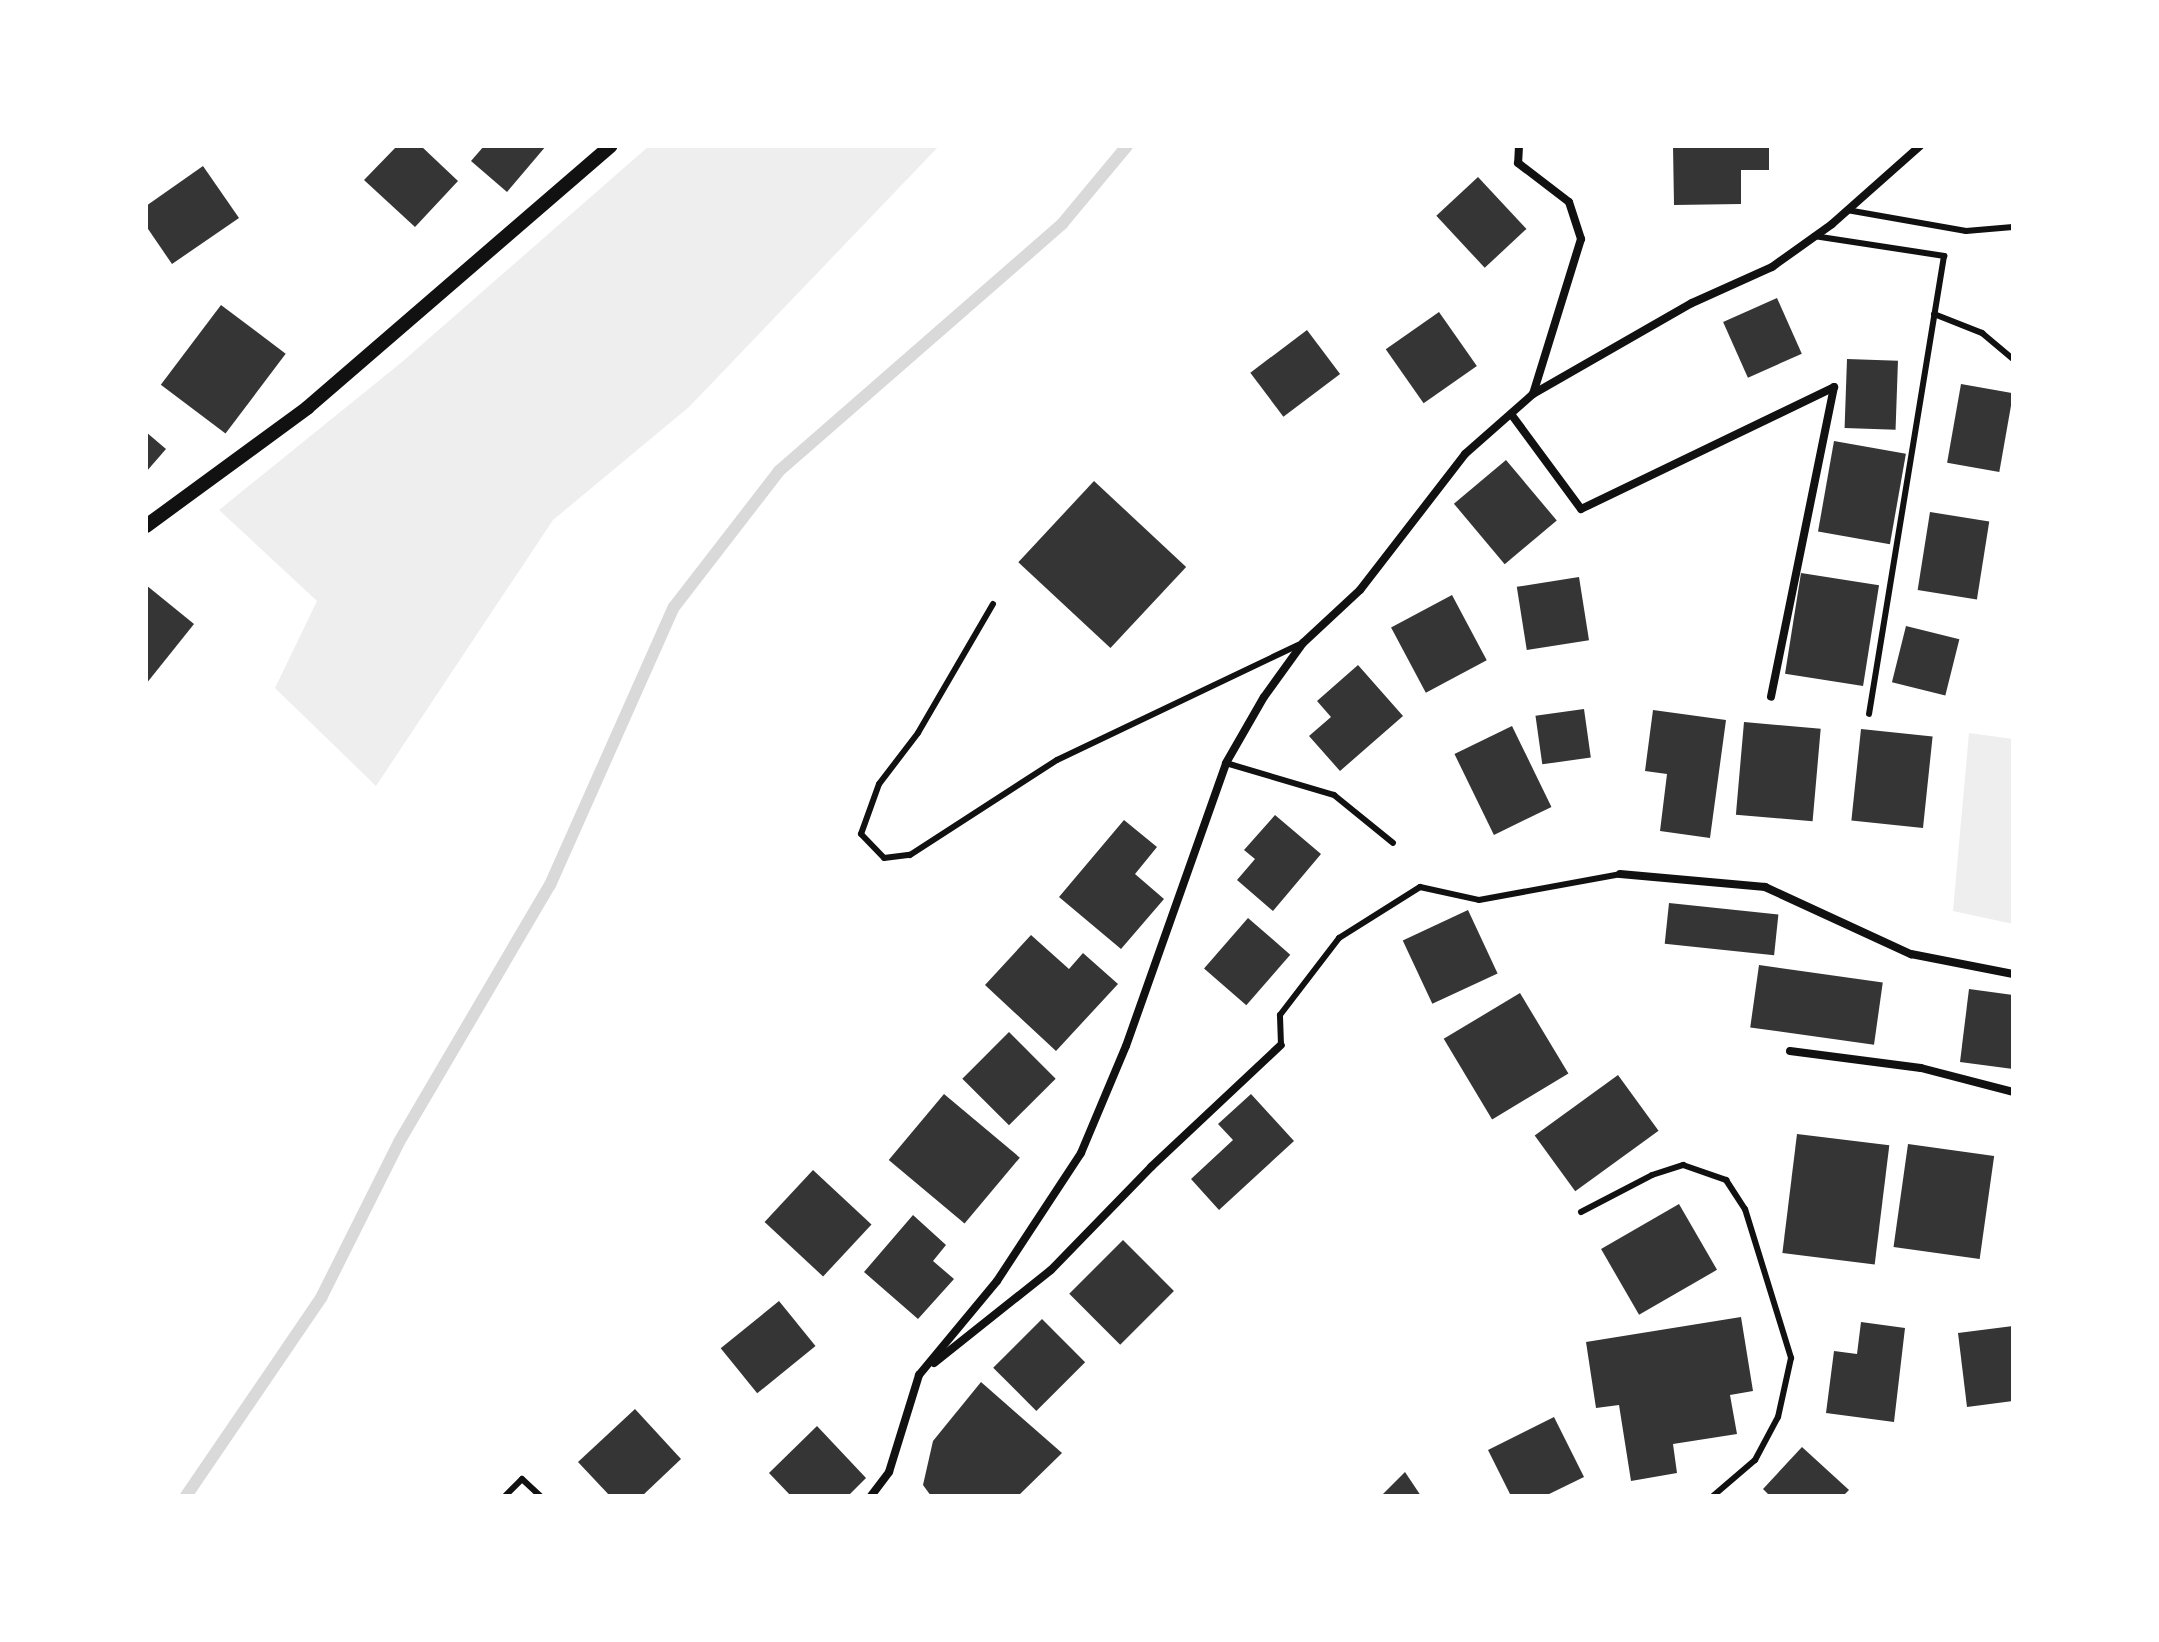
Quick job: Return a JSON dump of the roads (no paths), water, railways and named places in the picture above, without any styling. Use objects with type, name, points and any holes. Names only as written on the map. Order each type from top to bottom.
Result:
[{"type":"street","points":[[146,526],[307,408],[611,146]]},
{"type":"street","points":[[1519,146],[1518,163],[1569,202],[1581,239],[1533,394]]},
{"type":"street","points":[[871,1496],[889,1472],[919,1375],[997,1281],[1081,1153],[1126,1046],[1226,763],[1264,697],[1303,643],[1360,590],[1465,454],[1533,394],[1692,303],[1772,267],[1847,210],[1920,146]]},
{"type":"street","points":[[1511,414],[1581,509],[1834,387],[1771,697]]},
{"type":"street","points":[[1620,874],[1765,887],[1911,954],[2013,974]]},
{"type":"street","points":[[919,1375],[1051,1270],[1151,1167],[1281,1045]]},
{"type":"street","points":[[1790,1051],[1921,1068],[2013,1092]]},
{"type":"lane","points":[[1847,210],[1966,231],[2013,227]]},
{"type":"lane","points":[[1814,236],[1944,256],[1869,714]]},
{"type":"lane","points":[[1934,314],[1982,333],[2013,359]]},
{"type":"lane","points":[[993,604],[918,733],[879,784],[861,834],[884,858],[910,855],[1057,760],[1303,643]]},
{"type":"lane","points":[[1226,763],[1334,795],[1393,843]]},
{"type":"lane","points":[[1281,1045],[1280,1015],[1339,938],[1420,887],[1479,900],[1620,874]]},
{"type":"lane","points":[[1581,1212],[1652,1175],[1683,1165],[1726,1180],[1745,1209],[1791,1358],[1778,1417],[1755,1460],[1713,1496]]},
{"type":"lane","points":[[505,1496],[522,1479],[540,1496]]},
{"type":"waterway","points":[[186,1496],[321,1298],[399,1142],[550,885],[674,607],[779,471],[1062,224],[1127,146]]}]
